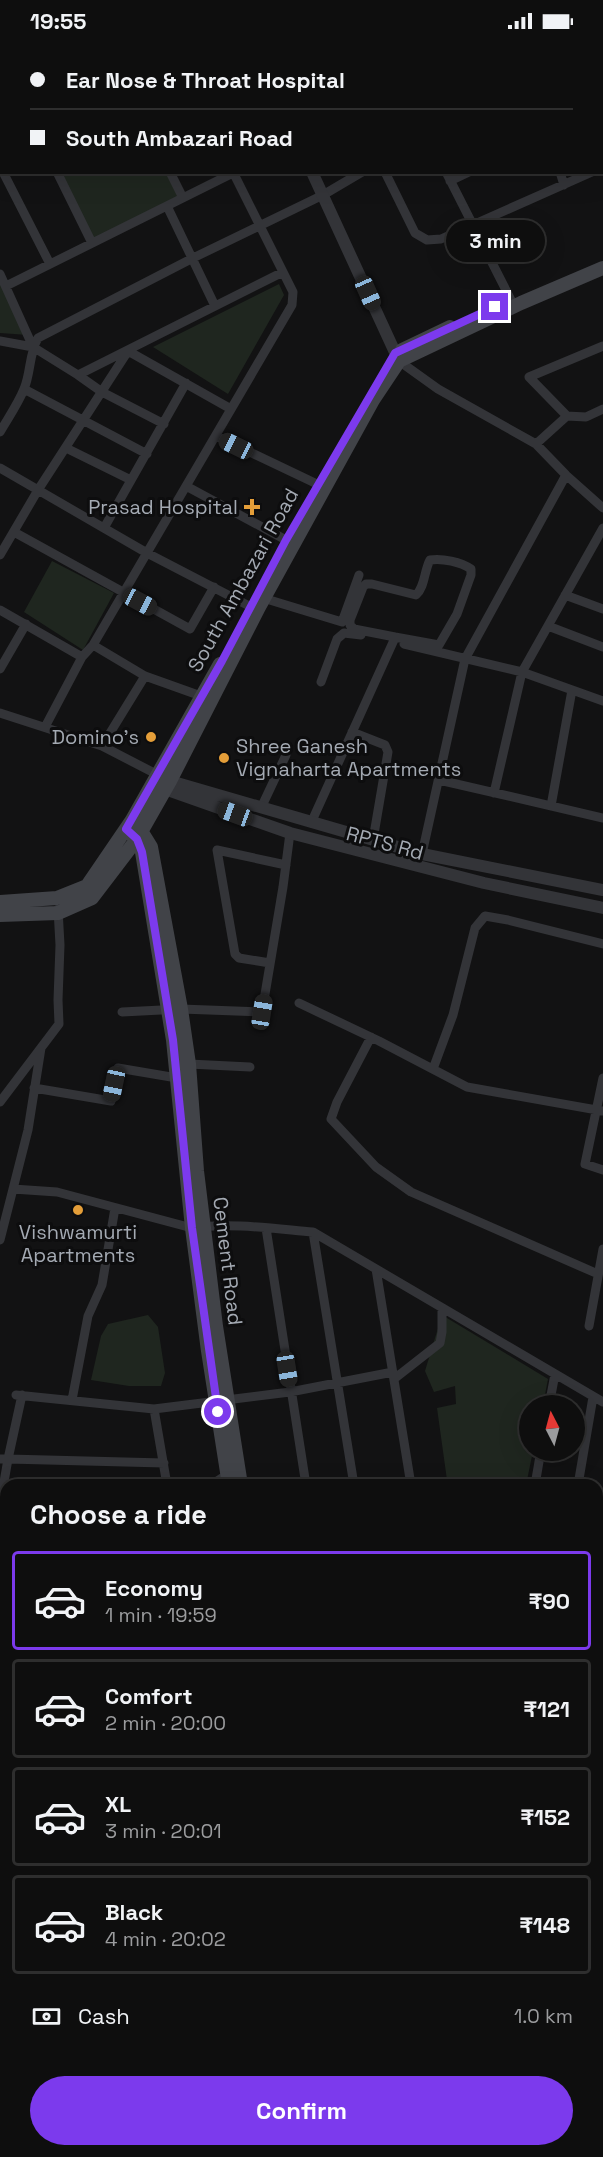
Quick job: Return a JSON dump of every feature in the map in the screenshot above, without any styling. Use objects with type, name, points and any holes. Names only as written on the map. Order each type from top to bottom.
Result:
[{"type":"main road","points":[[397,357],[511,300],[603,260]]},
{"type":"main road","points":[[397,357],[603,268]]},
{"type":"main road","name":"South Ambazari Road","points":[[164,782],[201,696],[257,605],[286,540],[317,484],[397,357]]},
{"type":"main road","name":"South Ambazari Road","points":[[0,915],[58,913],[92,898],[164,782],[257,605],[397,357]]},
{"type":"main road","points":[[0,902],[57,898],[87,886],[134,829]]},
{"type":"main road","name":"Cement Road","points":[[134,829],[151,847],[174,1009],[177,1078],[222,1401],[229,1479]]},
{"type":"main road","name":"Cement Road","points":[[174,1009],[189,1064],[197,1171],[198,1227]]},
{"type":"main road","name":"Cement Road","points":[[222,1401],[240,1479]]},
{"type":"street","points":[[5,174],[50,264]]},
{"type":"street","points":[[58,174],[93,243]]},
{"type":"street","points":[[171,174],[183,198]]},
{"type":"street","points":[[6,286],[231,174]]},
{"type":"street","points":[[45,727],[82,657],[93,645],[292,306],[293,292],[234,174]]},
{"type":"street","points":[[313,174],[397,357],[438,389],[536,444],[603,508]]},
{"type":"street","points":[[0,432],[24,389],[32,361],[33,347],[38,338],[193,258],[323,195],[359,174]]},
{"type":"street","points":[[386,174],[416,233],[427,240],[441,239],[588,174]]},
{"type":"street","points":[[561,174],[564,185]]},
{"type":"street","points":[[448,177],[511,300]]},
{"type":"street","points":[[167,206],[216,306]]},
{"type":"street","points":[[78,375],[283,272]]},
{"type":"street","points":[[0,273],[33,347]]},
{"type":"street","points":[[0,341],[33,347],[102,392],[164,424]]},
{"type":"street","points":[[603,346],[529,377],[567,416],[586,417],[603,410]]},
{"type":"street","points":[[128,351],[231,409]]},
{"type":"street","points":[[0,555],[38,490],[128,351]]},
{"type":"street","points":[[104,528],[186,383]]},
{"type":"street","points":[[24,389],[147,454]]},
{"type":"street","points":[[536,444],[567,416]]},
{"type":"street","points":[[216,436],[317,484]]},
{"type":"street","points":[[66,448],[131,480]]},
{"type":"street","points":[[0,468],[147,553],[214,588],[257,605],[342,622],[359,575]]},
{"type":"street","points":[[423,854],[465,659],[566,475]]},
{"type":"street","points":[[186,486],[286,540]]},
{"type":"street","points":[[494,793],[522,672],[603,528]]},
{"type":"street","points":[[14,532],[190,629],[214,588]]},
{"type":"street","points":[[394,640],[354,629],[350,625],[350,620],[366,584],[416,596],[420,592],[430,560],[437,559],[465,565],[471,569],[471,575],[457,614],[439,645],[432,648]]},
{"type":"street","points":[[565,595],[603,609]]},
{"type":"street","points":[[0,610],[82,657]]},
{"type":"street","points":[[0,669],[26,624]]},
{"type":"street","points":[[548,626],[603,647]]},
{"type":"street","points":[[321,682],[337,639],[344,633],[353,633],[432,648],[465,659],[522,672],[603,701]]},
{"type":"street","points":[[311,823],[394,640]]},
{"type":"street","points":[[311,823],[394,640]]},
{"type":"street","points":[[93,645],[145,676],[201,696]]},
{"type":"street","points":[[102,746],[145,676]]},
{"type":"street","points":[[551,806],[572,690]]},
{"type":"street","points":[[0,713],[102,746],[164,782],[290,833],[484,884],[603,908]]},
{"type":"street","points":[[352,732],[385,745],[388,752],[373,840]]},
{"type":"street","points":[[261,808],[286,755]]},
{"type":"street","points":[[439,780],[603,818]]},
{"type":"street","name":"RPTS Rd","points":[[164,782],[423,854],[603,890]]},
{"type":"street","points":[[122,1012],[174,1009],[262,1012],[290,833]]},
{"type":"street","points":[[270,963],[239,958],[235,954],[217,850],[286,865]]},
{"type":"street","points":[[0,1102],[59,1024],[60,945],[57,898]]},
{"type":"street","points":[[433,1069],[453,1015],[475,928],[485,916],[603,944]]},
{"type":"street","points":[[299,1003],[467,1087],[600,1111]]},
{"type":"street","points":[[371,1037],[336,1102],[331,1119],[342,1133],[376,1167],[411,1192],[598,1274]]},
{"type":"street","points":[[0,1240],[28,1130],[41,1048]]},
{"type":"street","points":[[189,1064],[250,1067]]},
{"type":"street","points":[[34,1088],[111,1101],[118,1068],[177,1078]]},
{"type":"street","points":[[603,1078],[600,1111],[585,1164],[603,1170]]},
{"type":"street","points":[[13,1189],[57,1192],[198,1227],[266,1228],[313,1232],[603,1402]]},
{"type":"street","points":[[72,1400],[88,1316],[102,1285],[115,1208]]},
{"type":"street","points":[[266,1228],[305,1479]]},
{"type":"street","points":[[313,1232],[353,1479]]},
{"type":"street","points":[[589,1326],[603,1249]]},
{"type":"street","points":[[376,1269],[410,1479]]},
{"type":"street","points":[[2,1479],[4,1459],[19,1395],[154,1409],[290,1392],[338,1382],[393,1375],[440,1342],[442,1308]]},
{"type":"street","points":[[551,1395],[555,1374]]},
{"type":"street","points":[[579,1479],[593,1396]]},
{"type":"street","points":[[154,1409],[166,1479]]},
{"type":"street","points":[[4,1459],[164,1463]]},
{"type":"street","points":[[536,1479],[539,1461]]},
{"type":"shaded area","points":[[59,174],[168,174],[179,196],[93,241]]},
{"type":"shaded area","points":[[0,279],[28,335],[0,333]]},
{"type":"shaded area","points":[[279,284],[284,295],[228,394],[153,347]]},
{"type":"shaded area","points":[[52,561],[114,593],[83,650],[24,612]]},
{"type":"shaded area","points":[[148,1315],[158,1327],[165,1373],[161,1386],[129,1386],[91,1380],[101,1336],[108,1324]]},
{"type":"shaded area","points":[[442,1315],[548,1379],[545,1395],[519,1395],[519,1461],[531,1461],[527,1479],[488,1479],[487,1477],[447,1479],[437,1408],[456,1404],[455,1386],[434,1392],[425,1371]]},
{"type":"place","name":"Prasad Hospital","points":[[252,507]]},
{"type":"place","name":"Domino's","points":[[151,737]]},
{"type":"place","name":"Shree Ganesh Vignaharta Apartments","points":[[224,758]]},
{"type":"place","name":"Vishwamurti Apartments","points":[[78,1210]]},
{"type":"route","points":[[218,1412],[192,1228],[173,1040],[142,852],[137,839],[126,829],[222,661],[286,540],[395,353],[495,307]]}]
